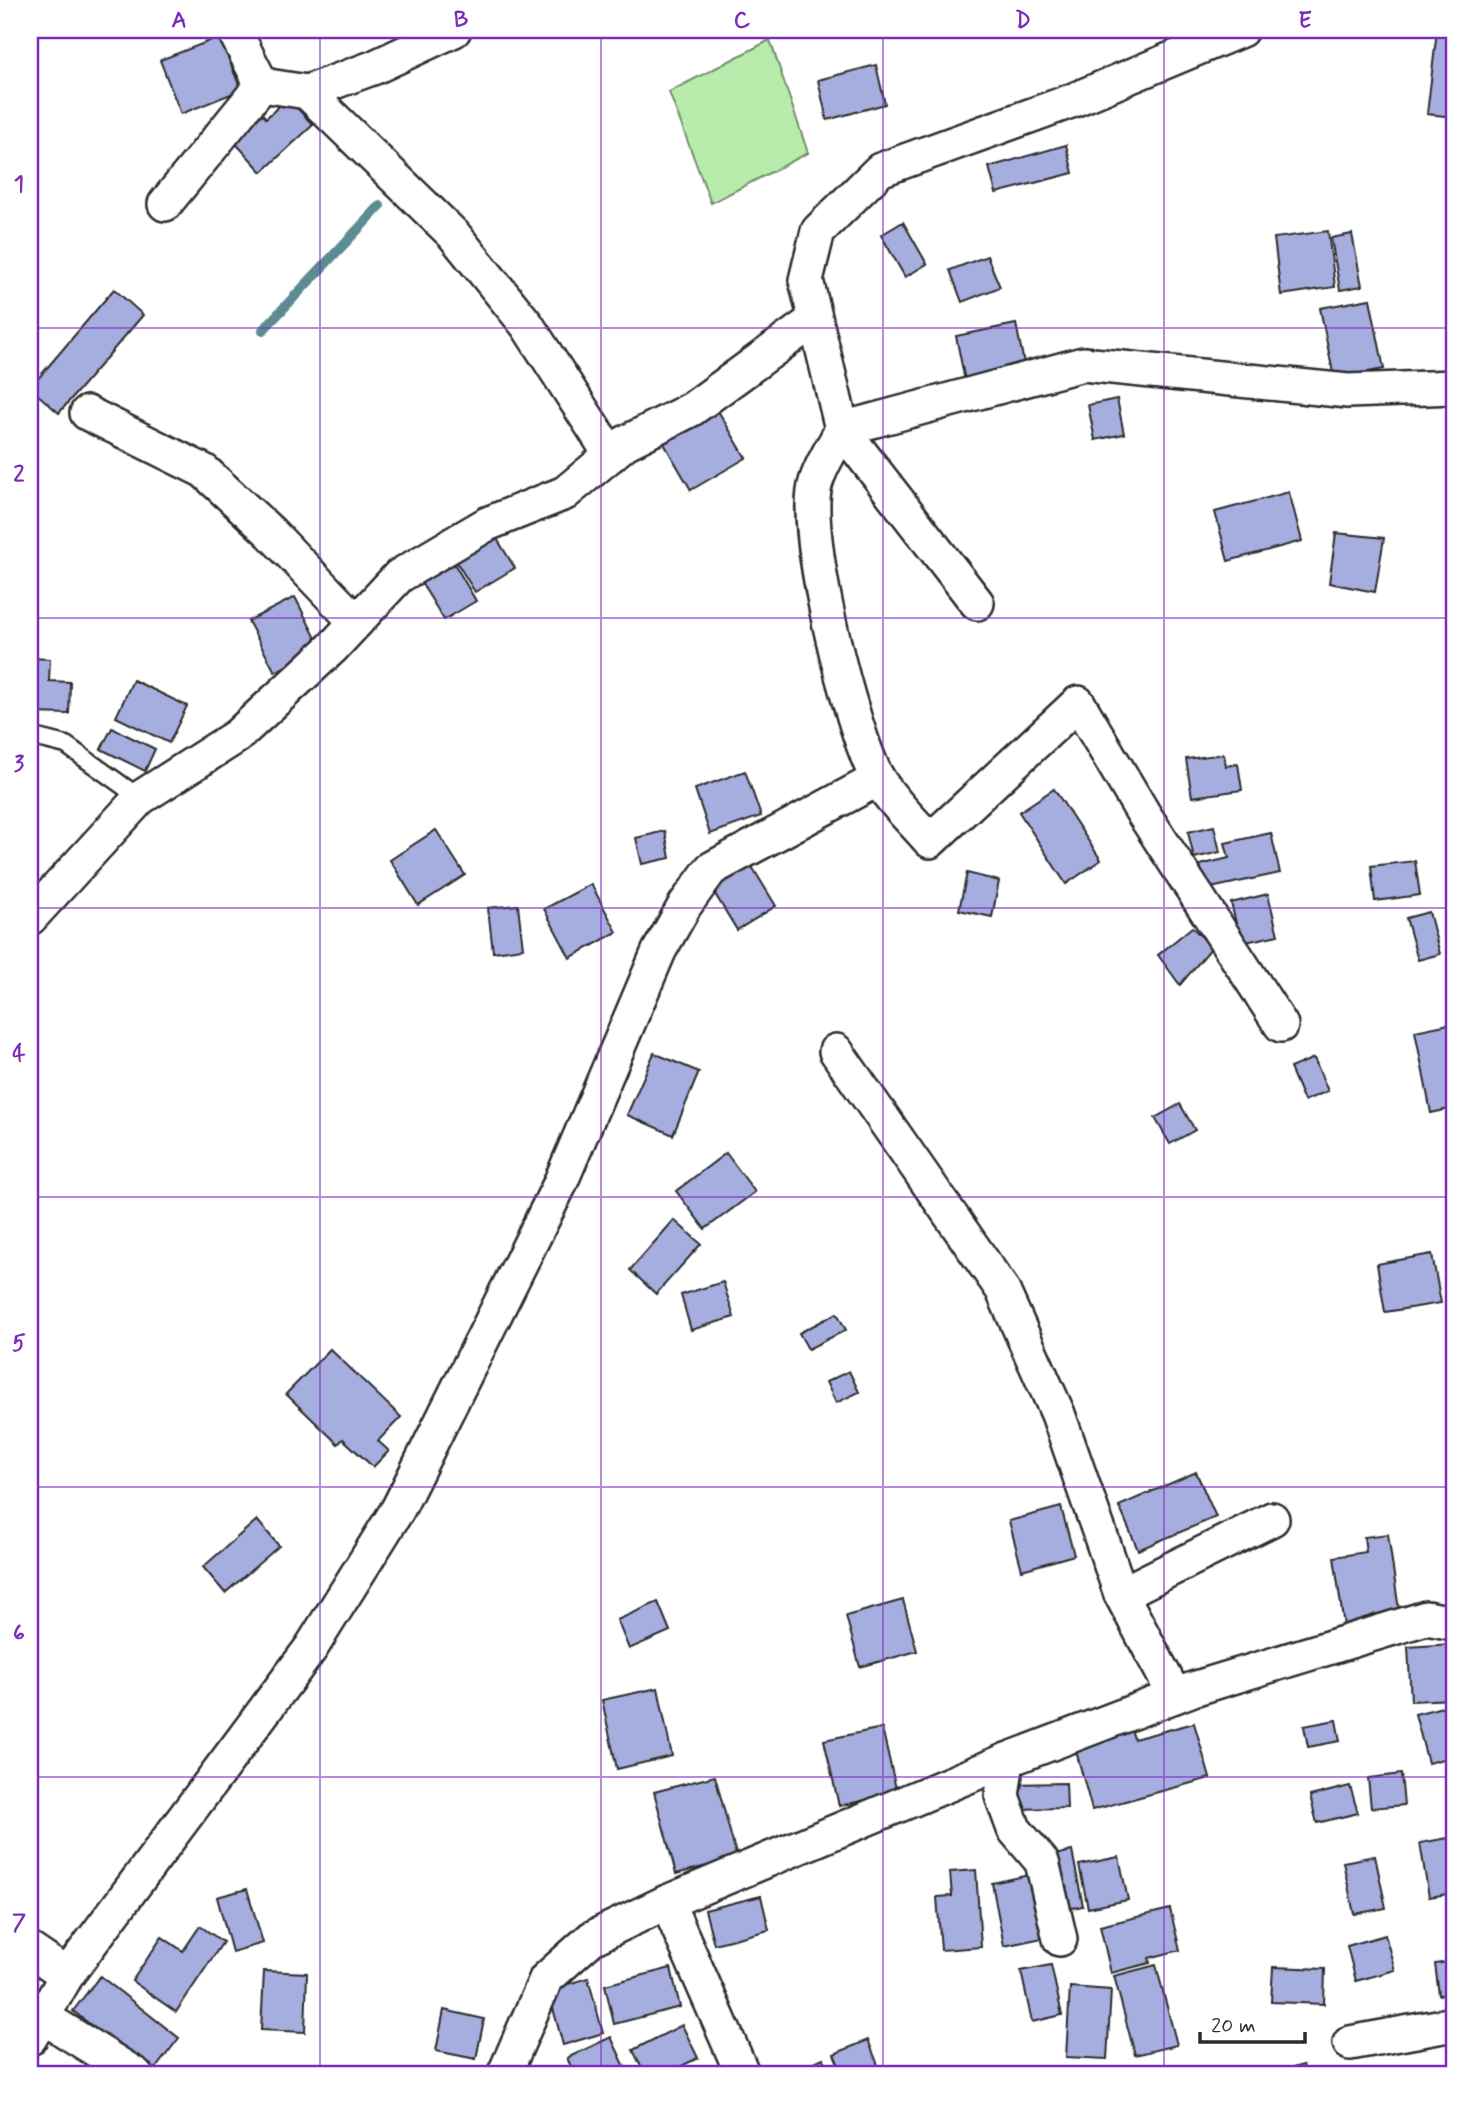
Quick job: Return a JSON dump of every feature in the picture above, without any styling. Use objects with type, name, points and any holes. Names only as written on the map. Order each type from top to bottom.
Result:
[{"type":"street","points":[[234,30],[262,85]]},
{"type":"street","points":[[262,85],[307,92],[375,67],[454,30]]},
{"type":"street","points":[[976,603],[842,429],[806,280],[818,231],[880,170],[1071,101],[1241,30]]},
{"type":"street","points":[[165,204],[262,85]]},
{"type":"street","points":[[307,92],[454,235],[527,325],[611,455]]},
{"type":"street","points":[[30,918],[140,798],[237,736],[356,622],[399,576],[487,524],[565,494],[625,443],[692,409],[814,320]]},
{"type":"street","points":[[1281,1025],[1143,813],[1078,703],[930,841],[878,779],[860,736],[827,615],[814,541],[815,483],[842,429],[1083,364],[1348,391],[1454,387]]},
{"type":"street","points":[[87,413],[204,471],[271,533],[356,622]]},
{"type":"street","points":[[136,2075],[35,2026],[67,1975],[312,1648],[398,1508],[559,1186],[659,951],[685,905],[711,869],[878,779]]},
{"type":"street","points":[[836,1051],[1002,1289],[1058,1414],[1121,1594],[1175,1696]]},
{"type":"street","points":[[1121,1594],[1272,1519]]},
{"type":"street","points":[[504,2075],[546,1979],[592,1938],[667,1902],[1007,1760],[1175,1696],[1426,1618],[1454,1623]]},
{"type":"street","points":[[1007,1760],[1002,1796],[1014,1829],[1042,1863],[1060,1939]]},
{"type":"street","points":[[667,1902],[743,2075]]},
{"type":"street","points":[[30,1950],[67,1975]]},
{"type":"street","points":[[1350,2043],[1454,2024]]},
{"type":"lane","points":[[30,736],[66,745],[140,798]]},
{"type":"green space","points":[[770,40],[808,153],[711,203],[669,92]]},
{"type":"building","points":[[1437,30],[1454,30],[1454,117],[1427,114]]},
{"type":"building","points":[[220,37],[241,90],[181,114],[160,60]]},
{"type":"building","points":[[876,65],[885,104],[827,120],[818,80]]},
{"type":"building","points":[[288,98],[313,125],[262,172],[229,136],[258,109],[266,118]]},
{"type":"building","points":[[1066,145],[1073,173],[996,193],[989,167]]},
{"type":"building","points":[[903,222],[927,264],[905,277],[881,235]]},
{"type":"building","points":[[1328,231],[1335,287],[1281,295],[1274,238]]},
{"type":"building","points":[[1352,234],[1362,286],[1340,290],[1331,238]]},
{"type":"building","points":[[987,256],[1000,287],[962,302],[950,270]]},
{"type":"building","points":[[114,289],[143,315],[59,413],[30,388]]},
{"type":"building","points":[[1370,299],[1384,369],[1334,378],[1320,308]]},
{"type":"building","points":[[1016,324],[1025,368],[965,381],[956,336]]},
{"type":"building","points":[[1117,399],[1124,434],[1095,440],[1088,405]]},
{"type":"building","points":[[714,404],[746,458],[691,490],[659,435]]},
{"type":"building","points":[[1289,492],[1302,541],[1228,561],[1215,512]]},
{"type":"building","points":[[1336,533],[1384,538],[1375,592],[1329,583]]},
{"type":"building","points":[[494,534],[515,568],[475,592],[454,558]]},
{"type":"building","points":[[452,560],[476,601],[444,620],[419,579]]},
{"type":"building","points":[[295,597],[321,648],[275,672],[248,621]]},
{"type":"building","points":[[30,658],[50,659],[49,681],[70,682],[69,714],[30,713]]},
{"type":"building","points":[[133,680],[187,706],[169,743],[116,717]]},
{"type":"building","points":[[112,728],[155,749],[145,771],[101,749]]},
{"type":"building","points":[[1224,754],[1226,766],[1238,764],[1242,790],[1192,797],[1186,759]]},
{"type":"building","points":[[745,771],[761,816],[710,834],[695,789]]},
{"type":"building","points":[[1054,789],[1101,860],[1066,884],[1019,812]]},
{"type":"building","points":[[1214,826],[1220,852],[1194,858],[1188,832]]},
{"type":"building","points":[[436,830],[465,875],[418,905],[390,860]]},
{"type":"building","points":[[665,831],[670,858],[642,864],[636,838]]},
{"type":"building","points":[[1271,833],[1280,873],[1206,889],[1200,865],[1229,858],[1225,843]]},
{"type":"building","points":[[1415,861],[1420,895],[1375,901],[1371,866]]},
{"type":"building","points":[[751,865],[776,906],[737,930],[712,889]]},
{"type":"building","points":[[967,873],[999,881],[992,917],[959,910]]},
{"type":"building","points":[[1454,876],[1454,896],[1447,879]]},
{"type":"building","points":[[591,884],[617,932],[570,958],[544,909]]},
{"type":"building","points":[[1268,894],[1278,935],[1241,943],[1231,903]]},
{"type":"building","points":[[518,905],[523,948],[493,952],[488,908]]},
{"type":"building","points":[[1454,910],[1454,931],[1448,913]]},
{"type":"building","points":[[1429,912],[1440,954],[1418,960],[1406,918]]},
{"type":"building","points":[[1192,927],[1212,947],[1180,985],[1158,955]]},
{"type":"building","points":[[1454,1023],[1454,1108],[1431,1113],[1415,1031]]},
{"type":"building","points":[[654,1053],[699,1072],[673,1135],[627,1115]]},
{"type":"building","points":[[1314,1058],[1328,1091],[1304,1101],[1290,1068]]},
{"type":"building","points":[[1180,1104],[1195,1130],[1170,1144],[1155,1118]]},
{"type":"building","points":[[726,1153],[755,1192],[705,1229],[676,1191]]},
{"type":"building","points":[[674,1220],[701,1244],[656,1294],[630,1270]]},
{"type":"building","points":[[1432,1254],[1441,1303],[1385,1312],[1377,1264]]},
{"type":"building","points":[[723,1282],[734,1317],[691,1330],[681,1295]]},
{"type":"building","points":[[837,1313],[846,1330],[808,1349],[799,1333]]},
{"type":"building","points":[[330,1349],[401,1417],[378,1441],[389,1451],[373,1467],[343,1439],[338,1444],[286,1394]]},
{"type":"building","points":[[849,1371],[859,1392],[836,1403],[826,1382]]},
{"type":"building","points":[[1196,1472],[1216,1517],[1138,1550],[1119,1506]]},
{"type":"building","points":[[1061,1507],[1074,1555],[1022,1570],[1009,1521]]},
{"type":"building","points":[[257,1520],[279,1546],[225,1593],[203,1567]]},
{"type":"building","points":[[1388,1534],[1400,1617],[1344,1626],[1334,1557],[1366,1552],[1364,1537]]},
{"type":"building","points":[[903,1600],[917,1651],[860,1667],[846,1616]]},
{"type":"building","points":[[658,1602],[670,1631],[629,1649],[617,1620]]},
{"type":"building","points":[[1452,1644],[1454,1699],[1411,1701],[1408,1647]]},
{"type":"building","points":[[658,1688],[672,1756],[617,1769],[602,1700]]},
{"type":"building","points":[[1454,1704],[1454,1756],[1428,1763],[1415,1714]]},
{"type":"building","points":[[1336,1720],[1340,1741],[1308,1747],[1304,1726]]},
{"type":"building","points":[[1194,1723],[1210,1778],[1092,1810],[1073,1740],[1130,1725],[1134,1739]]},
{"type":"building","points":[[882,1728],[897,1793],[839,1806],[824,1740]]},
{"type":"building","points":[[1401,1774],[1404,1805],[1371,1808],[1368,1778]]},
{"type":"building","points":[[715,1776],[737,1858],[676,1874],[654,1792]]},
{"type":"building","points":[[1066,1783],[1067,1808],[1011,1809],[1010,1784]]},
{"type":"building","points":[[1350,1786],[1358,1813],[1317,1823],[1310,1796]]},
{"type":"building","points":[[1454,1837],[1454,1893],[1429,1897],[1420,1843]]},
{"type":"building","points":[[1072,1851],[1083,1906],[1067,1909],[1055,1855]]},
{"type":"building","points":[[1375,1856],[1386,1908],[1354,1914],[1343,1862]]},
{"type":"building","points":[[1119,1857],[1128,1900],[1088,1908],[1079,1865]]},
{"type":"building","points":[[976,1870],[981,1947],[941,1950],[937,1897],[952,1896],[950,1872]]},
{"type":"building","points":[[1034,1874],[1047,1937],[1004,1946],[992,1883]]},
{"type":"building","points":[[247,1889],[263,1943],[232,1952],[217,1897]]},
{"type":"building","points":[[761,1896],[769,1930],[714,1944],[705,1910]]},
{"type":"building","points":[[1170,1909],[1180,1950],[1149,1958],[1150,1963],[1111,1973],[1100,1926]]},
{"type":"building","points":[[200,1926],[223,1942],[176,2012],[132,1981],[162,1937],[183,1951]]},
{"type":"building","points":[[1385,1935],[1395,1970],[1356,1981],[1347,1946]]},
{"type":"building","points":[[1454,1961],[1454,1994],[1439,1995],[1435,1964]]},
{"type":"building","points":[[1051,1965],[1062,2015],[1032,2022],[1021,1971]]},
{"type":"building","points":[[1156,1965],[1177,2045],[1135,2055],[1114,1976]]},
{"type":"building","points":[[1273,1967],[1325,1969],[1324,2004],[1271,2002]]},
{"type":"building","points":[[671,1968],[680,2007],[614,2024],[605,1985]]},
{"type":"building","points":[[264,1971],[307,1973],[305,2032],[261,2030]]},
{"type":"building","points":[[100,1976],[179,2038],[152,2073],[73,2011]]},
{"type":"building","points":[[588,1978],[603,2033],[563,2045],[548,1990]]},
{"type":"building","points":[[1070,1987],[1111,1990],[1107,2059],[1066,2057]]},
{"type":"building","points":[[444,2010],[484,2019],[476,2059],[436,2051]]},
{"type":"building","points":[[682,2025],[698,2058],[663,2075],[645,2075],[633,2050]]},
{"type":"building","points":[[611,2037],[626,2069],[614,2075],[575,2075],[567,2058]]},
{"type":"building","points":[[868,2040],[882,2075],[843,2075],[834,2054]]},
{"type":"building","points":[[823,2058],[830,2075],[785,2075]]},
{"type":"building","points":[[1303,2065],[1306,2075],[1275,2073]]},
{"type":"waterway","points":[[263,330],[380,206]]}]
